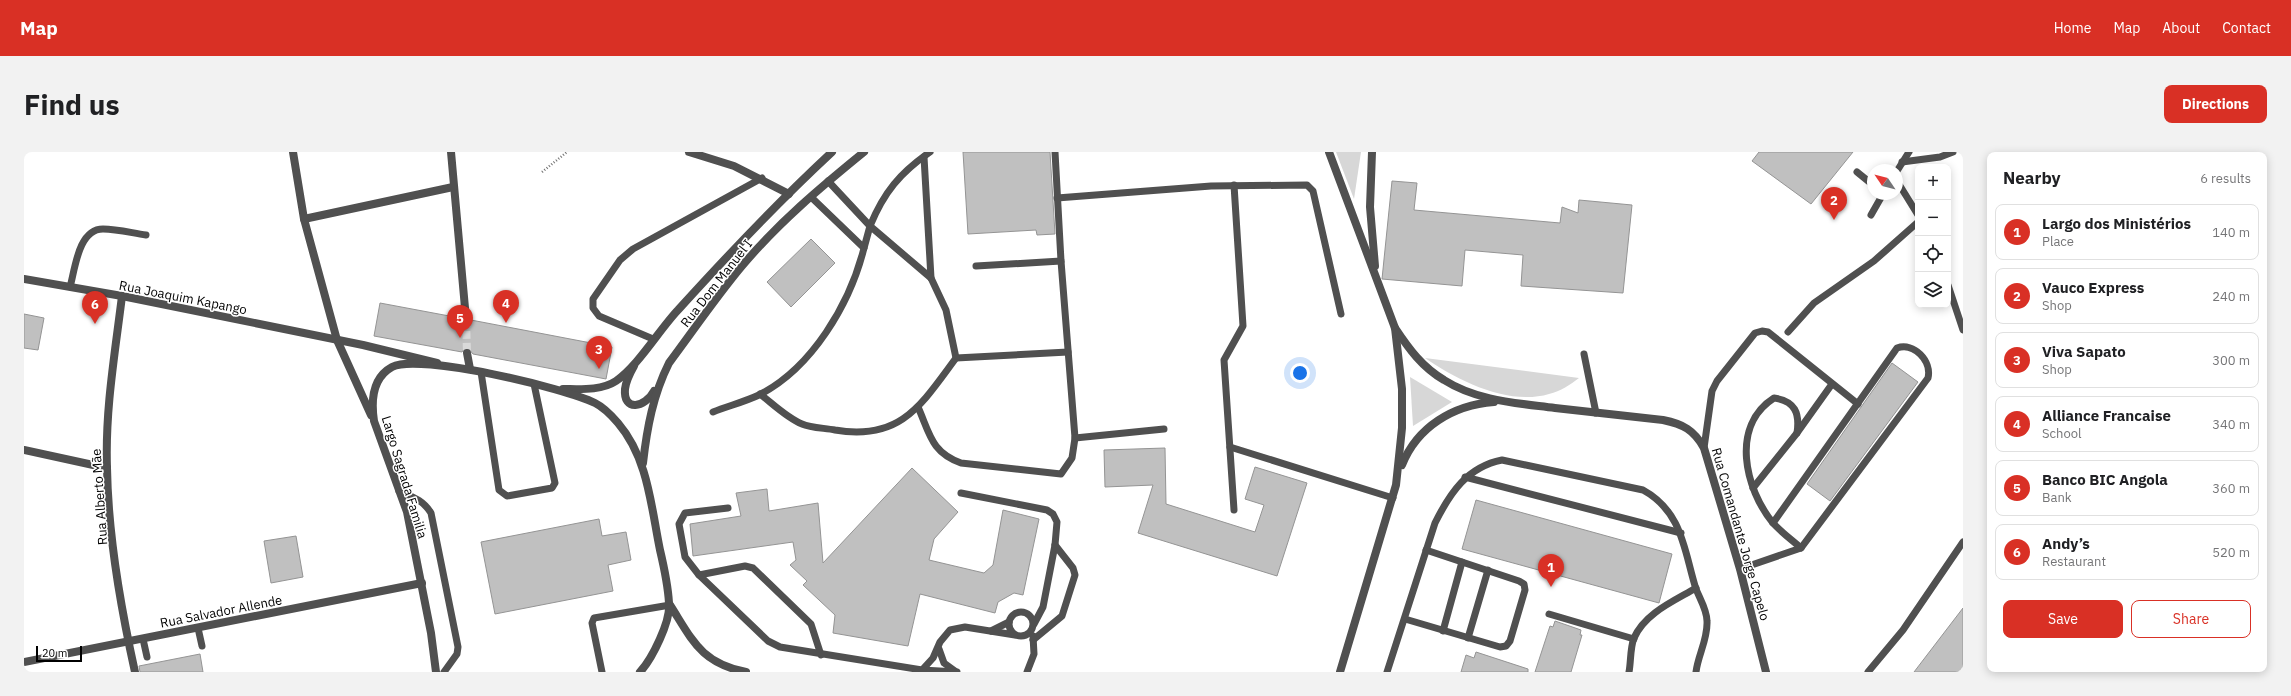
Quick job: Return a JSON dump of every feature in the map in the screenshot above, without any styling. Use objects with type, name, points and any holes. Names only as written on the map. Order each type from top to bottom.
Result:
[{"type":"street","points":[[293,152],[304,219],[338,340],[374,421]]},
{"type":"street","points":[[451,152],[466,319]]},
{"type":"street","points":[[689,152],[734,166],[762,178],[789,194]]},
{"type":"street","name":"Rua Dom Manuel I","points":[[556,388],[600,387],[616,381],[638,359],[653,339],[735,249],[832,152]]},
{"type":"street","name":"Rua Dom Manuel I","points":[[643,464],[648,421],[661,380],[669,363],[742,266],[775,230],[828,181],[864,152]]},
{"type":"street","points":[[1329,152],[1395,328],[1402,389],[1402,428],[1396,485],[1340,672]]},
{"type":"street","points":[[1372,152],[1370,207],[1376,278]]},
{"type":"street","points":[[304,219],[453,187]]},
{"type":"street","name":"Rua Joaquim Kapango","points":[[24,280],[122,296],[338,340],[456,367]]},
{"type":"street","name":"Rua Alberto Mãe","points":[[122,296],[109,391],[106,468],[115,554],[128,641],[135,672]]},
{"type":"street","name":"Rua Comandante Jorge Capelo","points":[[1395,328],[1419,361],[1444,380],[1472,394],[1502,401],[1676,423],[1686,426],[1696,435],[1704,448],[1740,569],[1766,672]]},
{"type":"street","points":[[467,353],[470,369]]},
{"type":"street","points":[[638,359],[626,384],[625,390],[628,401],[634,405],[640,406],[646,402],[661,380]]},
{"type":"street","name":"Largo Sagrada Familia","points":[[436,672],[432,633],[406,512],[374,421],[372,407],[374,391],[385,372],[398,365],[456,367],[470,369],[556,388],[597,404],[617,422],[631,440],[643,464],[670,605],[656,649],[649,663],[640,672]]},
{"type":"street","name":"Rua Comandante Jorge Capelo","points":[[1396,485],[1408,449],[1420,434],[1435,422],[1466,407],[1502,401]]},
{"type":"street","points":[[24,450],[106,468]]},
{"type":"street","name":"Rua Salvador Allende","points":[[24,662],[422,583]]},
{"type":"street","points":[[670,605],[693,642],[708,657],[721,666],[746,672]]},
{"type":"lane","points":[[713,412],[760,394],[802,364],[833,323],[859,270],[870,226],[879,204],[896,180],[930,152]]},
{"type":"lane","points":[[918,407],[937,450],[950,459],[961,463],[1061,474],[1072,458],[1075,438],[1060,261],[1055,152]]},
{"type":"lane","points":[[1902,162],[1909,152]]},
{"type":"lane","points":[[1902,162],[1940,157],[1953,152]]},
{"type":"lane","points":[[924,157],[931,278],[946,310],[956,358]]},
{"type":"lane","points":[[1857,172],[1867,180]]},
{"type":"lane","points":[[653,339],[599,316],[593,308],[593,299],[620,260],[633,249],[762,178]]},
{"type":"lane","points":[[828,181],[870,226],[931,278]]},
{"type":"lane","points":[[1058,198],[1234,185],[1302,184],[1311,188],[1341,314]]},
{"type":"lane","points":[[1234,185],[1242,326],[1224,360],[1234,510]]},
{"type":"lane","points":[[1903,191],[1915,210]]},
{"type":"lane","points":[[811,197],[864,248]]},
{"type":"lane","points":[[1871,215],[1880,200]]},
{"type":"lane","points":[[1788,332],[1814,303],[1874,261],[1915,225]]},
{"type":"lane","points":[[70,287],[82,244],[90,234],[101,229],[146,235]]},
{"type":"lane","points":[[976,266],[1060,261]]},
{"type":"lane","points":[[1951,294],[1963,330]]},
{"type":"lane","points":[[1704,448],[1712,391],[1717,381],[1755,334],[1762,331],[1768,332],[1858,404]]},
{"type":"lane","points":[[1740,569],[1801,548],[1928,378],[1929,366],[1926,360],[1910,348],[1903,346],[1897,348],[1773,523]]},
{"type":"lane","points":[[760,394],[802,424],[846,432],[873,432],[892,427],[918,407],[956,358],[1068,352]]},
{"type":"lane","points":[[1584,354],[1596,413]]},
{"type":"lane","points":[[481,372],[499,490],[507,496],[552,488],[555,483],[534,384]]},
{"type":"lane","points":[[1753,488],[1797,433],[1832,384]]},
{"type":"lane","points":[[1797,433],[1799,419],[1791,405],[1783,399],[1774,398],[1765,403],[1751,425],[1745,443],[1745,456],[1753,488],[1773,523],[1801,548]]},
{"type":"lane","points":[[1075,438],[1164,429]]},
{"type":"lane","points":[[1230,447],[1393,498]]},
{"type":"lane","points":[[1387,672],[1426,550],[1443,507],[1465,477],[1479,467],[1502,460],[1643,490],[1656,497],[1665,507],[1681,533],[1696,588],[1707,619],[1706,636],[1696,672]]},
{"type":"lane","points":[[1465,477],[1681,533]]},
{"type":"lane","points":[[399,491],[419,499],[425,504],[431,513],[458,648],[457,654],[444,672]]},
{"type":"lane","points":[[922,670],[930,662],[939,649],[940,642],[950,630],[966,627],[1018,636],[1028,634],[1043,607],[1054,545],[1056,522],[1053,514],[1047,510],[961,493]]},
{"type":"lane","points":[[728,508],[685,513],[679,524],[685,557],[699,575],[768,641],[780,647],[821,655],[922,670],[957,672]]},
{"type":"lane","points":[[1868,672],[1903,630],[1960,549],[1963,542]]},
{"type":"lane","points":[[1033,640],[1062,616],[1075,575],[1073,568],[1054,545]]},
{"type":"lane","points":[[1405,619],[1500,648],[1506,646],[1510,640],[1521,604],[1525,590],[1524,584],[1488,570],[1426,550]]},
{"type":"lane","points":[[1443,631],[1462,562]]},
{"type":"lane","points":[[699,575],[745,566],[752,568],[811,624],[821,655]]},
{"type":"lane","points":[[1468,638],[1488,570]]},
{"type":"lane","points":[[1629,672],[1634,639],[1643,624],[1653,614],[1696,588]]},
{"type":"lane","points":[[602,672],[592,623],[594,618],[670,605]]},
{"type":"lane","points":[[988,632],[1009,622],[1016,613],[1032,612],[1043,607]]},
{"type":"lane","points":[[1024,612],[1032,618],[1033,627],[1034,654],[1027,672]]},
{"type":"lane","points":[[1549,614],[1634,639]]},
{"type":"lane","points":[[1009,622],[1010,630],[1018,636],[1034,654]]},
{"type":"lane","points":[[198,628],[202,646]]},
{"type":"lane","points":[[143,639],[147,658]]},
{"type":"lane","points":[[939,649],[944,663],[957,672]]},
{"type":"path","points":[[542,172],[567,152]]},
{"type":"shaded area","points":[[1336,152],[1361,152],[1354,199]]},
{"type":"shaded area","points":[[1425,358],[1579,378],[1565,388],[1553,393],[1534,397],[1517,397],[1501,394],[1468,383],[1438,367]]},
{"type":"shaded area","points":[[1410,377],[1452,402],[1413,426]]},
{"type":"building","points":[[963,152],[1050,152],[1055,234],[1037,235],[1036,230],[968,234]]},
{"type":"building","points":[[1759,152],[1853,152],[1811,204],[1752,161]]},
{"type":"building","points":[[1392,181],[1417,183],[1414,210],[1560,223],[1562,207],[1578,213],[1579,200],[1632,205],[1623,293],[1521,286],[1523,255],[1465,250],[1462,286],[1382,279]]},
{"type":"building","points":[[811,239],[835,263],[791,307],[767,282]]},
{"type":"building","points":[[380,303],[460,318],[464,324],[469,324],[471,320],[612,347],[606,379],[473,354],[468,348],[464,349],[462,352],[374,336]]},
{"type":"building","points":[[24,314],[44,318],[38,350],[24,348]]},
{"type":"building","points":[[1892,363],[1918,382],[1830,501],[1807,484]]},
{"type":"building","points":[[1165,448],[1166,504],[1255,532],[1264,505],[1245,499],[1255,467],[1307,483],[1277,576],[1138,533],[1153,485],[1105,487],[1104,450]]},
{"type":"building","points":[[912,468],[958,512],[934,539],[929,560],[984,573],[993,565],[1003,510],[1039,519],[1023,595],[1014,593],[998,602],[995,613],[920,594],[908,646],[833,633],[835,615],[803,585],[807,581],[790,565],[796,560],[793,542],[693,556],[690,524],[741,516],[736,493],[767,489],[769,511],[818,503],[823,563]]},
{"type":"building","points":[[1476,500],[1672,554],[1659,603],[1462,549]]},
{"type":"building","points":[[599,519],[602,536],[626,532],[631,560],[608,565],[613,591],[495,614],[481,542]]},
{"type":"building","points":[[296,536],[303,577],[271,583],[264,541]]},
{"type":"building","points":[[1963,608],[1963,672],[1914,672]]},
{"type":"building","points":[[1555,621],[1581,630],[1580,635],[1582,635],[1571,672],[1535,672],[1550,626],[1553,627]]},
{"type":"building","points":[[1476,652],[1528,669],[1528,672],[1461,672],[1466,655],[1474,658]]},
{"type":"building","points":[[200,654],[203,672],[140,672],[139,666]]},
{"type":"tunnel","points":[[466,319],[467,353]]},
{"type":"place","name":"Vauco Express","points":[[1834,220]]},
{"type":"place","name":"Alliance Francaise","points":[[506,323]]},
{"type":"place","name":"Andy’s","points":[[95,324]]},
{"type":"place","name":"Banco BIC Angola","points":[[460,338]]},
{"type":"place","name":"Viva Sapato","points":[[599,369]]},
{"type":"place","name":"Largo dos Ministérios","points":[[1551,587]]}]
